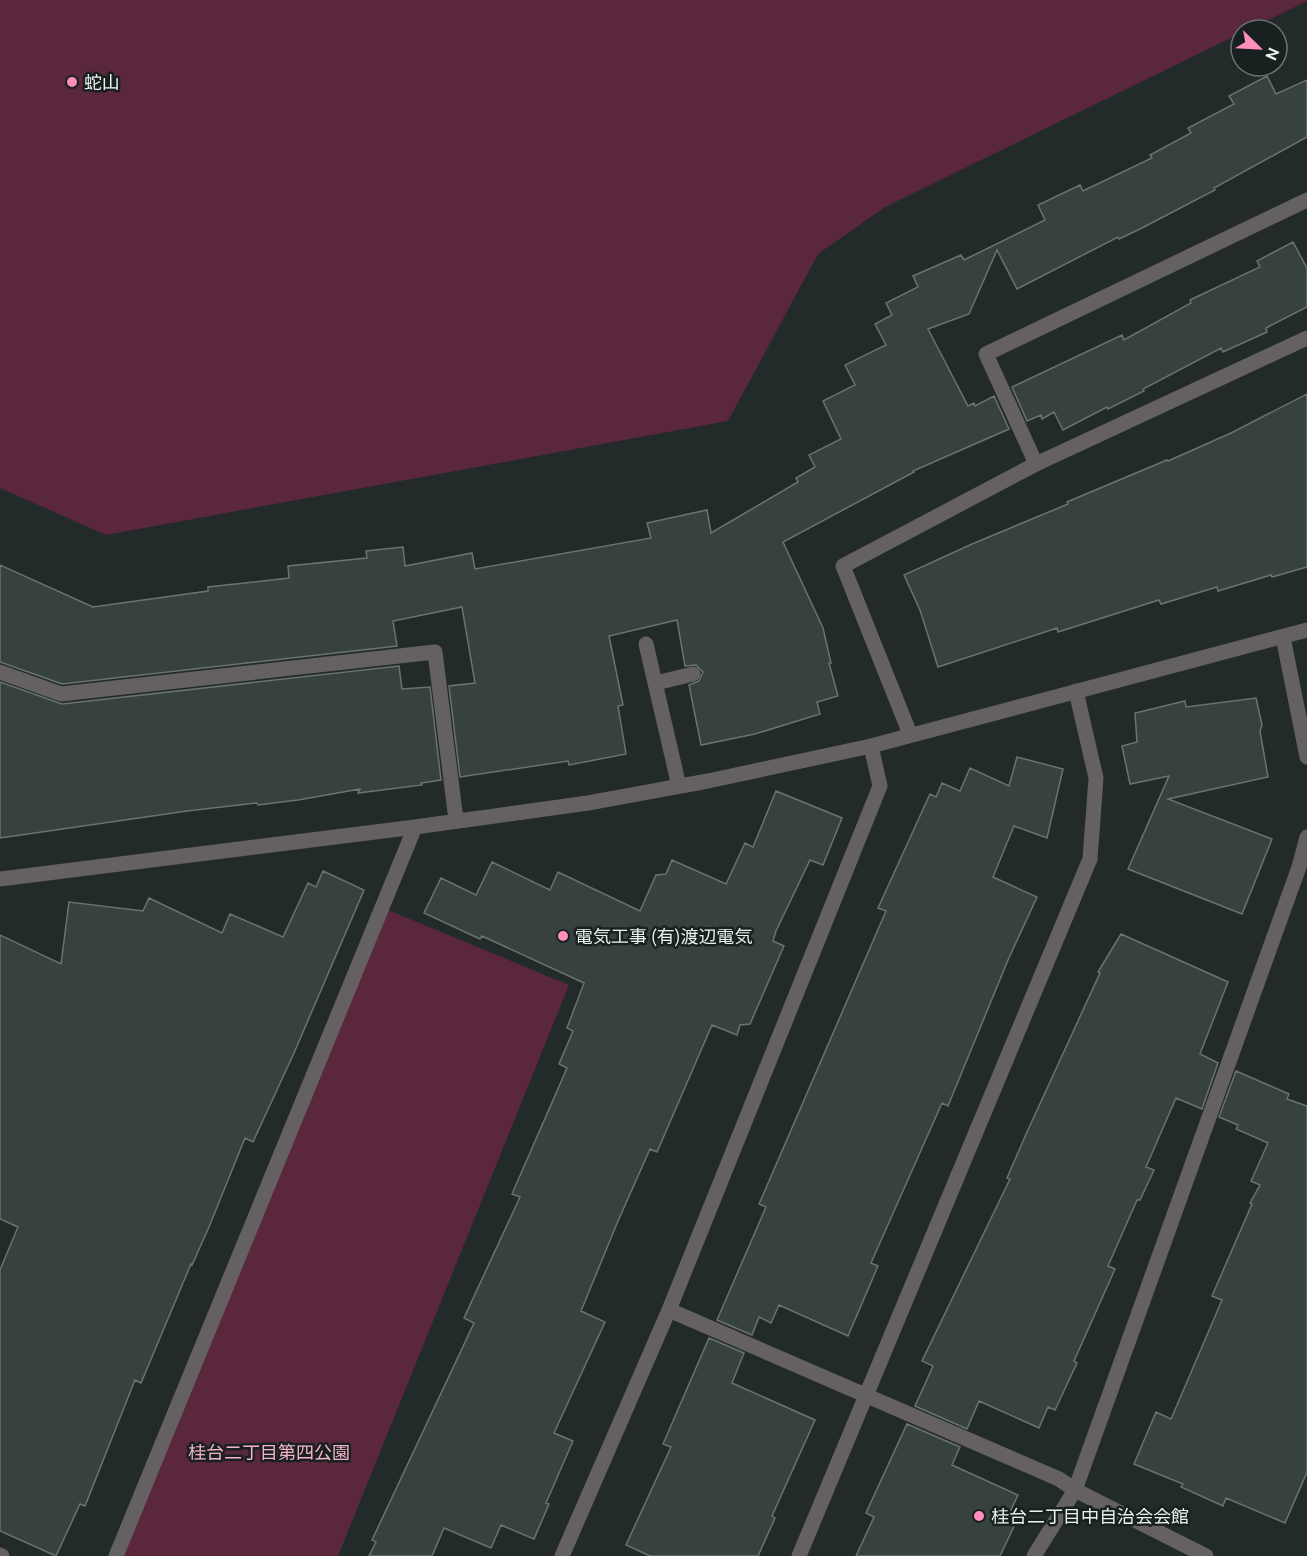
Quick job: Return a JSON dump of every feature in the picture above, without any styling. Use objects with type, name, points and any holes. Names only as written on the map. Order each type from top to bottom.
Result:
[{"type":"street","points":[[1036,465],[986,354],[1307,200]]},
{"type":"street","points":[[910,734],[843,566],[1036,465],[1307,338]]},
{"type":"street","points":[[0,879],[415,827],[588,803],[679,786],[871,746],[1307,630]]},
{"type":"street","points":[[1283,637],[1307,757]]},
{"type":"street","points":[[646,644],[679,786]]},
{"type":"street","points":[[0,672],[61,694],[435,652],[456,820]]},
{"type":"street","points":[[656,683],[693,674]]},
{"type":"street","points":[[799,1556],[1090,859],[1096,778],[1076,691]]},
{"type":"street","points":[[562,1556],[669,1310],[880,786],[871,746]]},
{"type":"street","points":[[116,1556],[415,827]]},
{"type":"street","points":[[1034,1556],[1075,1490],[1296,878],[1307,837]]},
{"type":"street","points":[[669,1310],[1059,1479],[1075,1490],[1206,1556]]},
{"type":"green space","points":[[0,0],[1307,0],[1272,18],[1229,18],[1229,39],[885,207],[818,254],[728,421],[106,535],[0,488]]},
{"type":"green space","name":"桂台二丁目第四公園","points":[[381,907],[569,985],[338,1556],[116,1556]]},
{"type":"building","points":[[1263,78],[1268,78],[1276,94],[1307,80],[1307,137],[1214,188],[1215,190],[1017,289],[997,250],[969,314],[928,329],[968,406],[974,403],[975,406],[994,396],[1009,429],[913,471],[783,542],[823,628],[831,663],[829,663],[838,696],[817,702],[820,714],[755,734],[701,745],[689,685],[699,681],[703,672],[696,665],[685,666],[677,620],[609,636],[623,705],[618,706],[626,754],[569,765],[568,761],[460,777],[449,686],[475,683],[462,607],[393,621],[397,646],[62,684],[0,662],[0,565],[93,607],[208,591],[208,587],[289,578],[288,566],[367,558],[366,551],[403,547],[405,566],[472,553],[475,569],[651,538],[647,523],[707,510],[711,533],[798,482],[796,478],[815,467],[809,455],[841,439],[823,401],[855,385],[845,365],[886,345],[875,324],[892,315],[886,303],[918,287],[913,276],[961,255],[964,260],[1045,220],[1038,205],[1080,185],[1083,191],[1152,158],[1150,155],[1191,133],[1188,128],[1234,104],[1229,96]]},
{"type":"building","points":[[1293,242],[1307,268],[1307,307],[1266,328],[1267,332],[1223,352],[1221,348],[1143,389],[1144,391],[1063,430],[1054,412],[1042,419],[1041,415],[1027,421],[1012,387],[1122,335],[1124,340],[1191,303],[1190,300],[1260,267],[1257,261]]},
{"type":"building","points":[[1307,394],[1307,567],[1218,591],[1217,587],[1161,604],[1159,600],[1058,632],[1057,628],[938,667],[920,610],[904,575],[1068,504],[1067,502],[1231,433]]},
{"type":"building","points":[[399,666],[402,689],[430,687],[441,780],[421,783],[422,785],[358,793],[360,789],[298,800],[187,811],[0,838],[0,682],[62,704]]},
{"type":"building","points":[[1256,698],[1262,725],[1260,731],[1268,777],[1168,799],[1272,839],[1242,914],[1128,869],[1169,776],[1130,784],[1122,746],[1137,742],[1135,713],[1185,701],[1186,707]]},
{"type":"building","points":[[1017,757],[1063,769],[1047,838],[1014,826],[993,877],[1037,897],[1008,960],[948,1106],[942,1103],[871,1263],[878,1266],[848,1336],[779,1305],[771,1323],[759,1317],[752,1335],[717,1320],[766,1207],[759,1204],[886,911],[878,908],[930,794],[936,797],[942,783],[960,791],[970,768],[1009,786]]},
{"type":"building","points":[[776,791],[842,818],[823,865],[810,860],[776,931],[773,941],[784,946],[750,1024],[740,1025],[737,1035],[712,1025],[657,1152],[650,1149],[618,1221],[581,1311],[605,1322],[554,1433],[573,1441],[546,1503],[549,1504],[534,1539],[501,1525],[491,1548],[444,1528],[432,1556],[369,1556],[376,1542],[372,1540],[474,1323],[464,1318],[520,1197],[512,1194],[567,1068],[559,1064],[573,1031],[567,1028],[584,983],[482,936],[480,939],[424,913],[441,878],[476,895],[492,862],[550,890],[558,872],[640,911],[656,875],[666,874],[672,860],[726,884],[745,843],[753,847]]},
{"type":"building","points":[[323,871],[364,890],[253,1142],[245,1138],[141,1383],[135,1380],[85,1506],[80,1504],[56,1556],[0,1531],[0,1270],[18,1227],[0,1219],[0,935],[61,964],[69,902],[143,911],[149,898],[222,933],[230,914],[283,937],[308,883],[316,887]]},
{"type":"building","points":[[1121,934],[1228,982],[1200,1054],[1218,1063],[1202,1109],[1176,1098],[1146,1167],[1154,1170],[1140,1200],[1137,1200],[1108,1266],[1115,1269],[1074,1361],[1077,1363],[1055,1410],[1048,1407],[1039,1428],[979,1401],[967,1429],[915,1406],[933,1366],[922,1361],[1010,1179],[1007,1178],[1100,973],[1098,972]]},
{"type":"building","points":[[1236,1071],[1289,1094],[1287,1099],[1307,1106],[1307,1472],[1285,1523],[1226,1498],[1223,1506],[1181,1487],[1183,1484],[1134,1464],[1156,1412],[1171,1419],[1222,1300],[1212,1296],[1252,1204],[1250,1203],[1260,1185],[1251,1181],[1268,1143],[1236,1129],[1238,1125],[1219,1117]]},
{"type":"building","points":[[709,1338],[744,1353],[732,1383],[815,1420],[772,1516],[775,1518],[758,1556],[650,1556],[626,1545],[671,1447],[663,1444]]},
{"type":"building","points":[[907,1424],[960,1447],[952,1465],[1018,1495],[1008,1516],[1017,1520],[1000,1556],[856,1556],[874,1517],[866,1513]]},
{"type":"place","name":"蛇山","points":[[72,82]]},
{"type":"place","name":"電気工事 (有)渡辺電気","points":[[563,936]]},
{"type":"place","name":"桂台二丁目中自治会会館","points":[[979,1516]]}]
